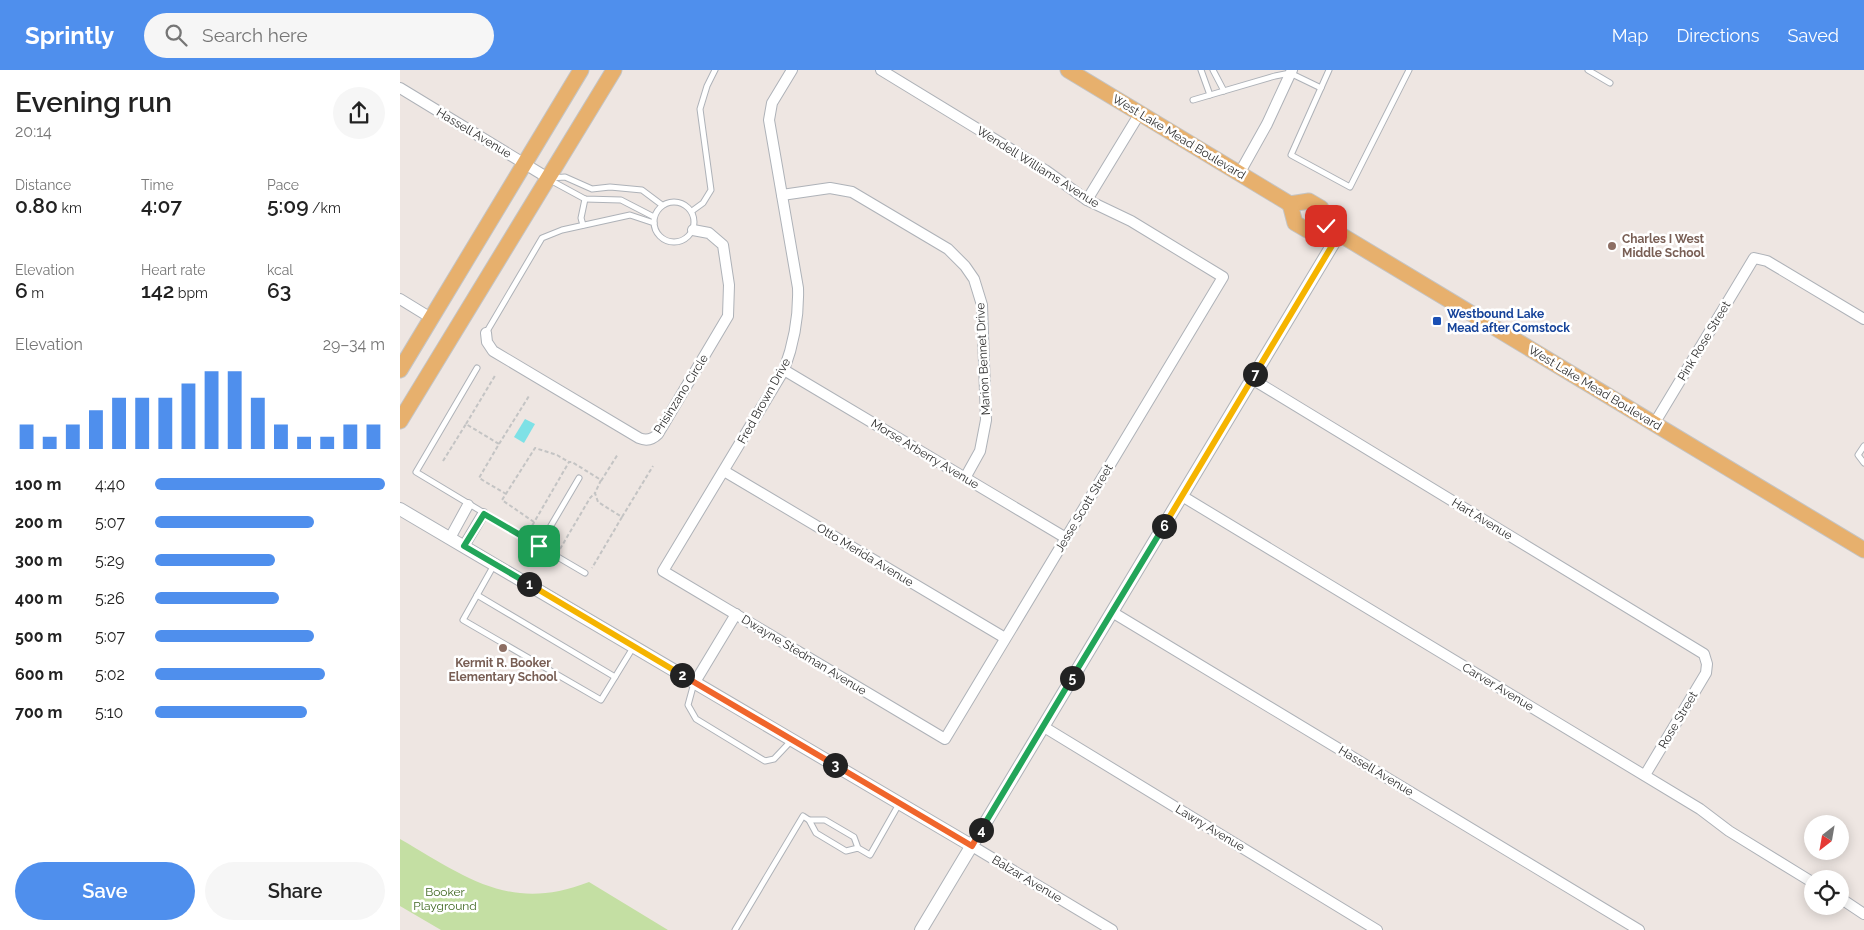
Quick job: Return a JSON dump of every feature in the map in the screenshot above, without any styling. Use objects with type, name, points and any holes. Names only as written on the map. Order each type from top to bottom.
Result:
[{"type":"main road","points":[[400,370],[581,70]]},
{"type":"main road","points":[[604,70],[605,85]]},
{"type":"main road","points":[[400,421],[614,70]]},
{"type":"main road","name":"West Lake Mead Boulevard","points":[[1068,70],[1290,204]]},
{"type":"main road","points":[[1309,201],[1321,208],[1326,226],[1307,230],[1301,227],[1295,223],[1290,204],[1309,201]]},
{"type":"main road","name":"West Lake Mead Boulevard","points":[[1326,226],[1654,424],[1863,547]]},
{"type":"street","name":"Fred Brown Drive","points":[[663,571],[784,370],[792,348],[799,312],[798,288],[769,120],[772,104],[792,70]]},
{"type":"street","name":"Wendell Williams Avenue","points":[[880,70],[1045,170],[1087,200],[1131,221],[1223,277]]},
{"type":"street","points":[[1239,174],[1267,124],[1291,72]]},
{"type":"street","name":"Hassell Avenue","points":[[400,88],[548,178]]},
{"type":"street","points":[[1087,200],[1140,114]]},
{"type":"street","name":"Marion Bennet Drive","points":[[782,195],[830,188],[852,192],[948,249],[965,266],[974,279],[982,305],[986,420],[980,451],[965,478]]},
{"type":"street","name":"Prisinzano Circle","points":[[486,333],[487,342],[493,350],[639,438],[645,440],[652,438],[658,434],[728,316],[728,274],[723,245],[709,233],[694,230]]},
{"type":"street","points":[[921,930],[1339,234]]},
{"type":"street","name":"Pink Rose Street","points":[[1654,424],[1754,258],[1767,261],[1864,319]]},
{"type":"street","name":"Jesse Scott Street","points":[[945,739],[1223,277]]},
{"type":"street","points":[[400,299],[431,318]]},
{"type":"street","name":"Morse Arberry Avenue","points":[[784,370],[1066,538]]},
{"type":"street","name":"Hart Avenue","points":[[1252,379],[1704,654],[1707,664]]},
{"type":"street","name":"Otto Merida Avenue","points":[[724,470],[1005,638]]},
{"type":"street","name":"Carver Avenue","points":[[1182,496],[1645,775],[1804,877]]},
{"type":"street","points":[[450,538],[468,505]]},
{"type":"street","name":"Balzar Avenue","points":[[400,508],[1112,930]]},
{"type":"street","points":[[464,546],[484,514]]},
{"type":"street","name":"Dwayne Stedman Avenue","points":[[663,571],[945,739]]},
{"type":"street","name":"Hassell Avenue","points":[[1112,612],[1639,930]]},
{"type":"street","points":[[695,682],[736,614]]},
{"type":"street","name":"Rose Street","points":[[1645,775],[1706,673],[1707,664]]},
{"type":"street","name":"Lawry Avenue","points":[[1044,726],[1377,930]]},
{"type":"street","points":[[1849,904],[1864,914]]},
{"type":"lane","points":[[692,210],[703,203],[712,190],[700,109],[707,86],[715,70]]},
{"type":"lane","points":[[1201,70],[1210,95]]},
{"type":"lane","points":[[1213,70],[1224,91]]},
{"type":"lane","points":[[1330,70],[1291,155],[1350,187],[1409,70]]},
{"type":"lane","points":[[1588,70],[1610,83]]},
{"type":"lane","points":[[1193,100],[1291,72],[1321,88]]},
{"type":"lane","points":[[548,178],[566,177],[592,190],[610,187],[642,190],[662,206]]},
{"type":"lane","points":[[548,178],[562,188],[585,199],[621,200],[654,217]]},
{"type":"lane","points":[[583,225],[581,218],[585,199]]},
{"type":"lane","points":[[675,201],[692,210],[695,223],[694,230],[685,240],[671,242],[659,236],[654,223],[654,217],[662,206],[675,201]]},
{"type":"lane","points":[[486,333],[542,238],[562,230],[630,214],[654,223]]},
{"type":"lane","points":[[477,368],[416,472],[468,505],[585,573]]},
{"type":"lane","points":[[1864,446],[1858,455],[1864,463]]},
{"type":"lane","points":[[539,546],[580,478]]},
{"type":"lane","points":[[495,564],[464,620],[601,700],[634,646]]},
{"type":"lane","points":[[477,596],[615,677]]},
{"type":"lane","points":[[695,682],[688,705],[696,719],[765,761],[774,759],[792,740]]},
{"type":"lane","points":[[809,820],[826,820],[854,837],[858,848],[870,855],[899,803]]},
{"type":"lane","points":[[735,930],[803,816],[809,820],[816,833],[846,851],[858,848]]},
{"type":"path","points":[[443,461],[496,374]]},
{"type":"path","points":[[506,494],[480,478],[529,396]]},
{"type":"path","points":[[466,424],[499,444]]},
{"type":"path","points":[[534,522],[502,500],[535,448],[557,455],[601,481]]},
{"type":"path","points":[[560,550],[618,454]]},
{"type":"path","points":[[525,537],[569,462]]},
{"type":"path","points":[[592,568],[653,466]]},
{"type":"path","points":[[595,493],[598,502],[622,517]]},
{"type":"green space","name":"Booker Playground","points":[[400,839],[468,877],[512,892],[535,894],[561,891],[589,882],[668,930],[441,930],[400,906]]},
{"type":"water","points":[[525,419],[535,424],[524,443],[514,437]]},
{"type":"place","name":"Charles I West Middle School","points":[[1612,246]]},
{"type":"place","name":"Westbound Lake Mead after Comstock","points":[[1437,321]]},
{"type":"place","name":"Kermit R. Booker Elementary School","points":[[503,648]]},
{"type":"route","points":[[539,546],[484,514],[464,546],[972,846],[1339,234],[1326,226]]}]
